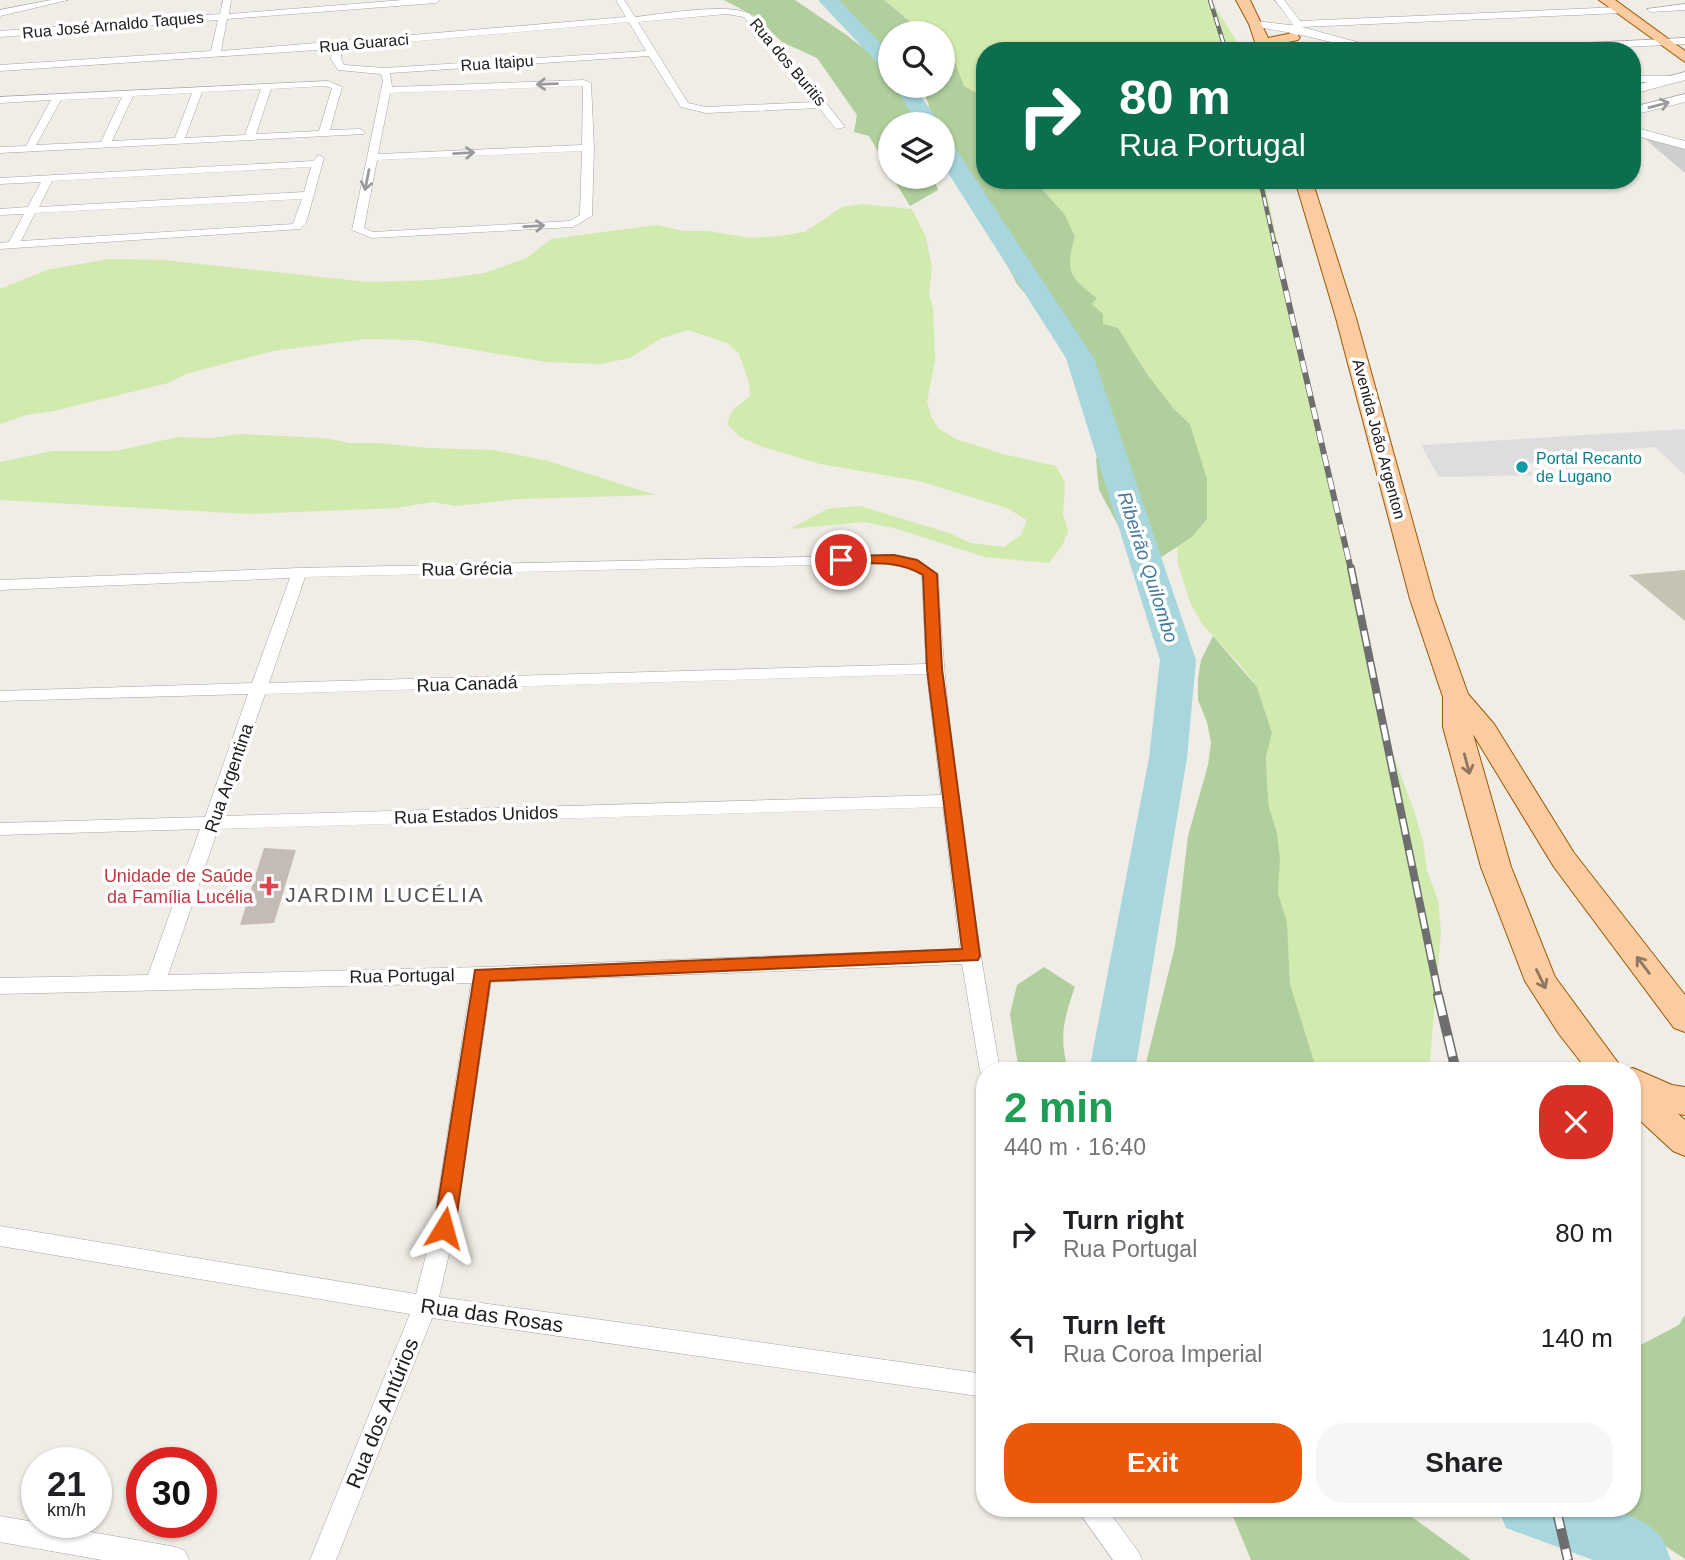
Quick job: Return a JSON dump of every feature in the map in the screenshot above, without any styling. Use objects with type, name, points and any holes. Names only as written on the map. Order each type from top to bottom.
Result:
[{"type":"main road","points":[[1244,0],[1261,38],[1269,42],[1296,31]]},
{"type":"main road","points":[[1606,0],[1685,58]]},
{"type":"main road","points":[[1644,4],[1676,28]]},
{"type":"main road","name":"Avenida João Argenton","points":[[1306,189],[1346,318],[1422,599],[1456,697],[1457,727],[1496,866],[1541,981],[1570,1026],[1600,1062]]},
{"type":"main road","name":"Avenida João Argenton","points":[[1456,697],[1484,730],[1564,860],[1685,1019]]},
{"type":"main road","points":[[1641,1086],[1667,1098],[1685,1101]]},
{"type":"main road","points":[[1641,1101],[1685,1141]]},
{"type":"street","points":[[0,13],[64,0]]},
{"type":"street","points":[[216,52],[222,16],[228,0]]},
{"type":"street","name":"Rua José Arnaldo Taques","points":[[0,34],[436,0]]},
{"type":"street","points":[[620,0],[684,105],[694,108],[824,105]]},
{"type":"street","points":[[1279,0],[1296,31],[1321,42]]},
{"type":"street","points":[[1644,4],[1685,7]]},
{"type":"street","name":"Rua Guaraci","points":[[0,68],[337,46],[727,10]]},
{"type":"street","name":"Rua dos Buritis","points":[[727,10],[747,15],[840,127]]},
{"type":"street","points":[[1261,38],[1296,31],[1620,10]]},
{"type":"street","points":[[1296,31],[1344,42]]},
{"type":"street","points":[[1641,44],[1685,41]]},
{"type":"street","name":"Rua Itaipu","points":[[337,46],[336,58],[341,68],[385,71],[652,53]]},
{"type":"street","points":[[385,71],[388,81],[371,157],[358,230],[372,235],[582,221],[586,216],[588,85],[386,90]]},
{"type":"street","points":[[1641,79],[1679,77]]},
{"type":"street","points":[[1641,88],[1679,77]]},
{"type":"street","points":[[0,100],[325,83],[337,87],[324,133]]},
{"type":"street","points":[[250,136],[267,85]]},
{"type":"street","points":[[179,140],[198,89]]},
{"type":"street","points":[[105,145],[129,93]]},
{"type":"street","points":[[29,149],[58,97]]},
{"type":"street","points":[[1641,109],[1685,98]]},
{"type":"street","points":[[0,150],[360,132]]},
{"type":"street","points":[[1641,132],[1685,145]]},
{"type":"street","points":[[371,157],[589,148]]},
{"type":"street","points":[[0,181],[318,161],[300,223],[288,229],[0,246]]},
{"type":"street","points":[[13,245],[48,179]]},
{"type":"street","points":[[0,212],[308,195]]},
{"type":"street","name":"Rua Grécia","points":[[0,584],[299,573],[894,559],[912,563],[930,574],[934,669]]},
{"type":"street","name":"Rua Argentina","points":[[156,981],[299,573]]},
{"type":"street","points":[[934,669],[971,956],[989,1062]]},
{"type":"street","name":"Rua Canadá","points":[[0,696],[258,691],[934,669]]},
{"type":"street","name":"Rua Estados Unidos","points":[[0,829],[953,801]]},
{"type":"street","name":"Rua Portugal","points":[[0,986],[482,975],[971,956]]},
{"type":"street","name":"Rua dos Antúrios","points":[[323,1560],[425,1306],[444,1228],[482,975]]},
{"type":"street","name":"Rua das Rosas","points":[[0,1236],[425,1306],[976,1385]]},
{"type":"street","points":[[1096,1517],[1129,1560]]},
{"type":"street","points":[[0,1530],[176,1560]]},
{"type":"shaded area","points":[[1643,137],[1685,149],[1685,173]]},
{"type":"shaded area","points":[[1685,429],[1685,475],[1655,447],[1551,456],[1526,465],[1533,475],[1439,477],[1421,445]]},
{"type":"shaded area","points":[[1685,570],[1685,621],[1629,575]]},
{"type":"green space","points":[[724,0],[795,0],[878,57],[878,98],[909,98],[914,108],[912,112],[878,112],[878,152],[869,136],[854,132],[857,115],[817,58],[782,42],[756,17]]},
{"type":"green space","points":[[826,0],[884,0],[909,21],[878,21],[878,44],[867,38]]},
{"type":"green space","points":[[884,0],[1211,0],[1237,42],[976,42],[976,93],[964,86],[955,62],[955,21],[909,21]]},
{"type":"green space","points":[[955,62],[964,86],[976,93],[976,189],[1042,189],[1065,215],[1075,237],[1070,266],[1080,284],[1097,298],[1092,304],[1103,314],[1103,324],[1118,328],[1147,374],[1174,409],[1190,424],[1207,479],[1207,519],[1192,537],[1157,560],[1142,557],[1131,549],[1099,490],[1096,459],[1106,437],[1099,407],[1074,364],[1065,341],[1017,284],[992,235],[958,182],[955,169],[955,112],[931,112],[926,98],[955,98]]},
{"type":"green space","points":[[899,189],[938,189],[938,190],[910,206]]},
{"type":"green space","points":[[1042,189],[1266,189],[1367,656],[1373,659],[1385,732],[1414,811],[1423,841],[1427,871],[1438,900],[1441,932],[1430,1062],[1314,1062],[1290,984],[1287,922],[1278,893],[1280,858],[1277,833],[1269,807],[1266,757],[1272,733],[1257,687],[1202,624],[1190,602],[1178,564],[1177,547],[1192,537],[1207,479],[1190,424],[1174,409],[1147,374],[1118,328],[1103,324],[1092,304],[1097,298],[1075,278],[1070,258],[1075,237],[1065,215]]},
{"type":"green space","points":[[863,204],[912,209],[926,237],[932,268],[929,294],[933,308],[935,360],[927,402],[939,429],[956,439],[1003,454],[1056,466],[1065,483],[1063,514],[1068,531],[1062,546],[1049,563],[985,557],[894,528],[864,522],[790,529],[827,509],[860,506],[949,533],[971,543],[1004,547],[1021,535],[1027,520],[1007,508],[919,481],[820,464],[763,447],[740,437],[727,424],[732,411],[750,396],[749,382],[739,354],[727,343],[688,330],[662,338],[630,358],[601,364],[546,362],[416,340],[366,339],[273,351],[189,373],[168,383],[54,411],[26,415],[0,424],[0,289],[47,270],[108,259],[163,260],[368,282],[434,280],[485,273],[527,258],[551,239],[657,225],[684,231],[708,231],[750,238],[780,236],[805,232],[842,207]]},
{"type":"green space","points":[[240,434],[324,438],[350,443],[427,448],[493,450],[548,461],[655,495],[520,499],[456,506],[433,502],[395,508],[250,514],[0,500],[0,462],[53,451],[116,451],[178,437],[211,438]]},
{"type":"green space","points":[[1213,636],[1257,687],[1272,733],[1266,757],[1269,807],[1277,833],[1280,858],[1278,893],[1287,922],[1290,984],[1314,1062],[1146,1062],[1175,946],[1188,836],[1208,765],[1211,743],[1207,722],[1198,700],[1201,660]]},
{"type":"green space","points":[[1044,967],[1075,987],[1064,1029],[1067,1062],[1018,1062],[1010,1014],[1017,985]]},
{"type":"green space","points":[[1685,1315],[1685,1559],[1622,1517],[1641,1517],[1641,1345],[1679,1325]]},
{"type":"green space","points":[[1233,1517],[1412,1517],[1471,1560],[1251,1560]]},
{"type":"building","name":"Unidade de Saúde da Família Lucélia","points":[[264,848],[296,850],[274,923],[240,925]]},
{"type":"waterway","name":"Ribeirão Quilombo","points":[[828,0],[878,52]]},
{"type":"waterway","name":"Ribeirão Quilombo","points":[[912,98],[921,112]]},
{"type":"waterway","name":"Ribeirão Quilombo","points":[[955,165],[1080,358],[1178,660],[1168,758],[1114,1062]]},
{"type":"waterway","name":"Ribeirão Quilombo","points":[[1552,1517],[1620,1541],[1642,1560]]},
{"type":"railway","points":[[1210,0],[1223,42]]},
{"type":"railway","points":[[1262,189],[1275,246]]},
{"type":"railway","points":[[1275,244],[1351,570]]},
{"type":"railway","points":[[1351,568],[1439,997]]},
{"type":"railway","points":[[1438,995],[1454,1062]]},
{"type":"railway","points":[[1558,1517],[1568,1560]]},
{"type":"place","name":"Portal Recanto de Lugano","points":[[1522,467]]},
{"type":"place","name":"Unidade de Saúde da Família Lucélia","points":[[269,886]]},
{"type":"district","name":"JARDIM LUCÉLIA","points":[[385,894]]},
{"type":"route","points":[[444,1228],[482,975],[971,956],[934,669],[930,574],[912,563],[894,559],[841,560]]}]
